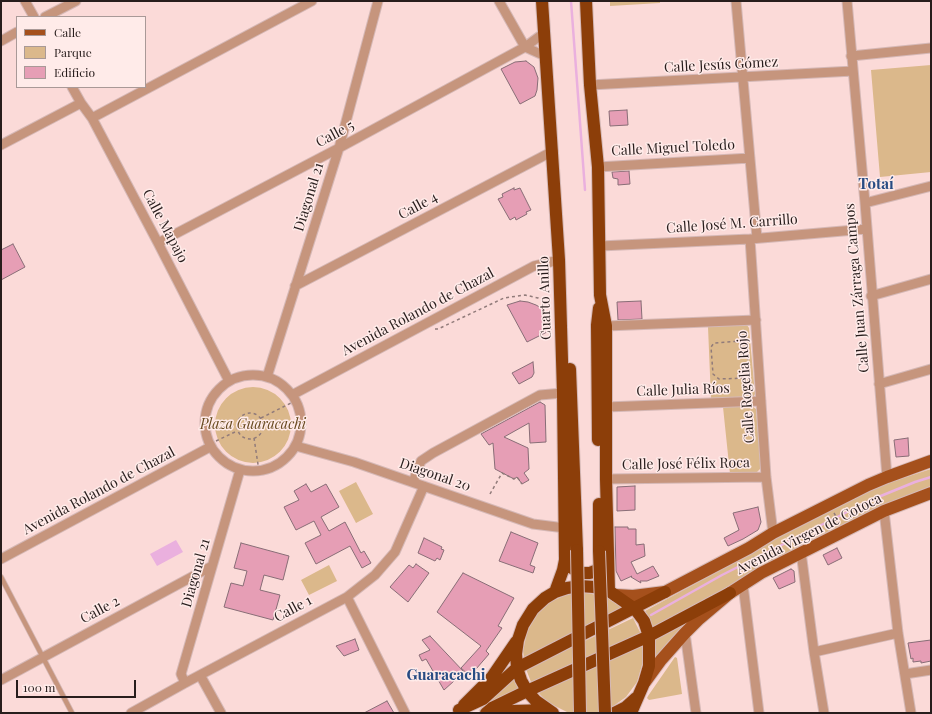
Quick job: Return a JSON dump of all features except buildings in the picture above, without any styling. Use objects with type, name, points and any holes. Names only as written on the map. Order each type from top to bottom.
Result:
[{"type":"highway","name":"Cuarto Anillo","points":[[542,1],[559,260],[563,393],[566,560],[555,592]]},
{"type":"highway","points":[[586,1],[590,85],[598,167],[600,295],[597,326],[603,551],[605,713]]},
{"type":"highway","points":[[559,260],[569,329],[577,550],[580,713]]},
{"type":"highway","points":[[600,295],[606,326],[606,479],[603,551],[612,593]]},
{"type":"highway","points":[[566,560],[569,566],[575,570],[582,573],[590,573],[597,570],[607,559],[603,551]]},
{"type":"highway","points":[[551,712],[536,701],[527,691],[521,680],[516,654],[518,640],[523,625],[533,609],[545,598],[555,592],[580,586],[594,587],[612,593],[635,609],[644,621],[649,636],[649,666],[644,683],[631,713]]},
{"type":"highway","points":[[457,712],[483,699],[518,668],[635,609],[665,592]]},
{"type":"highway","points":[[486,713],[492,708],[527,691],[649,636],[730,593]]},
{"type":"highway","points":[[457,712],[492,677],[518,640]]},
{"type":"highway","points":[[614,713],[626,707],[637,697]]},
{"type":"highway","points":[[504,713],[513,711],[551,712]]},
{"type":"main road","name":"Avenida Virgen de Cotoca","points":[[612,593],[634,596],[665,592],[773,533],[868,485],[931,461]]},
{"type":"main road","name":"Avenida Virgen de Cotoca","points":[[644,683],[661,660],[685,633],[730,593],[761,573],[801,552],[884,511],[931,493]]},
{"type":"street","points":[[26,1],[34,16]]},
{"type":"street","points":[[47,16],[76,1]]},
{"type":"street","points":[[92,118],[312,1]]},
{"type":"street","name":"Diagonal 21","points":[[267,377],[339,148],[378,1]]},
{"type":"street","points":[[499,1],[525,47],[545,56]]},
{"type":"street","name":"Calle Rogelia Rojo","points":[[736,1],[750,158],[756,320],[766,477],[773,533]]},
{"type":"street","name":"Calle Juan Zárraga Campos","points":[[847,1],[887,477]]},
{"type":"street","points":[[1,41],[16,33]]},
{"type":"street","name":"Calle 5","points":[[158,243],[339,148],[525,47],[544,33]]},
{"type":"street","points":[[851,56],[931,48]]},
{"type":"street","name":"Calle Jesús Gómez","points":[[590,85],[853,71]]},
{"type":"street","name":"Calle Mapajo","points":[[73,88],[92,118],[158,243],[228,381]]},
{"type":"street","points":[[1,145],[81,103]]},
{"type":"street","name":"Calle 4","points":[[295,286],[553,151]]},
{"type":"street","name":"Calle Miguel Toledo","points":[[598,167],[750,158]]},
{"type":"street","points":[[865,203],[931,186]]},
{"type":"street","name":"Calle José M. Carrillo","points":[[600,246],[753,238],[866,229]]},
{"type":"street","name":"Avenida Rolando de Chazal","points":[[294,398],[419,327],[534,266],[559,260]]},
{"type":"street","points":[[872,296],[931,279]]},
{"type":"street","points":[[606,326],[756,320]]},
{"type":"street","points":[[879,384],[931,369]]},
{"type":"street","points":[[254,375],[267,377],[281,384],[294,398],[299,407],[301,420],[300,433],[296,446],[286,459],[272,468],[260,471],[240,470],[228,465],[218,458],[210,446],[205,436],[204,423],[206,410],[210,399],[218,389],[228,381],[241,376],[254,375]]},
{"type":"street","points":[[413,482],[421,461],[433,453],[540,395],[563,393]]},
{"type":"street","name":"Calle Julia Ríos","points":[[606,407],[761,401]]},
{"type":"street","name":"Avenida Rolando de Chazal","points":[[1,559],[210,446]]},
{"type":"street","name":"Diagonal 20","points":[[296,446],[354,462],[533,524],[565,528]]},
{"type":"street","name":"Diagonal 21","points":[[185,683],[181,674],[240,470]]},
{"type":"street","name":"Calle José Félix Roca","points":[[606,479],[766,477]]},
{"type":"street","name":"Calle 1","points":[[131,713],[347,597],[375,575],[395,552],[424,486]]},
{"type":"street","points":[[884,511],[898,633],[911,713]]},
{"type":"street","points":[[801,552],[814,652],[824,713]]},
{"type":"street","name":"Calle 2","points":[[1,680],[212,566]]},
{"type":"street","points":[[743,585],[759,713]]},
{"type":"street","points":[[347,597],[405,713]]},
{"type":"street","points":[[685,633],[696,713]]},
{"type":"street","points":[[814,652],[898,633]]},
{"type":"street","points":[[905,674],[931,670]]},
{"type":"street","points":[[200,675],[221,713]]},
{"type":"lane","points":[[1,577],[72,713]]},
{"type":"path","points":[[419,327],[438,329],[504,298],[525,295],[538,298],[561,314]]},
{"type":"path","points":[[742,341],[747,347],[749,373],[746,378],[719,379],[713,374],[711,347],[714,343],[742,341]]},
{"type":"path","points":[[261,418],[294,398]]},
{"type":"path","points":[[254,413],[261,418],[263,426],[262,431],[254,438],[248,439],[238,431],[237,422],[242,415],[254,413]]},
{"type":"path","points":[[210,446],[238,431]]},
{"type":"path","points":[[254,438],[260,471]]},
{"type":"path","points":[[490,494],[502,473],[514,479],[517,477],[522,484]]},
{"type":"path","points":[[833,510],[841,526]]},
{"type":"path","points":[[750,552],[758,567]]},
{"type":"green space","points":[[610,1],[660,1],[660,3],[610,6]]},
{"type":"green space","points":[[931,65],[931,172],[880,177],[871,70]]},
{"type":"green space","points":[[744,324],[749,328],[755,394],[751,398],[711,399],[708,327]]},
{"type":"green space","name":"Plaza Guaracachi","points":[[246,387],[260,387],[274,393],[285,404],[291,418],[291,432],[288,440],[280,452],[274,457],[260,463],[246,463],[232,457],[221,446],[215,432],[215,418],[221,404],[232,393]]},
{"type":"green space","points":[[752,406],[756,409],[761,468],[757,472],[730,474],[723,407]]},
{"type":"green space","points":[[931,469],[931,486],[874,509],[803,544],[730,587],[653,629],[645,611],[759,549],[789,529],[878,486]]},
{"type":"green space","points":[[356,482],[373,514],[356,523],[339,491]]},
{"type":"green space","points":[[329,565],[337,581],[309,595],[301,580]]},
{"type":"green space","points":[[587,593],[606,597],[625,609],[524,658],[523,651],[527,632],[536,615],[550,602],[568,594]]},
{"type":"green space","points":[[633,618],[641,634],[531,682],[526,669]]},
{"type":"green space","points":[[688,622],[668,642],[656,657],[654,637]]},
{"type":"green space","points":[[643,645],[642,665],[637,682],[626,697],[612,707],[596,713],[569,713],[547,702],[537,691]]},
{"type":"green space","points":[[675,657],[677,658],[682,694],[649,700],[647,698],[648,696]]},
{"type":"green space","points":[[515,676],[519,688],[478,711]]},
{"type":"shaded area","points":[[176,540],[183,552],[157,566],[150,554]]},
{"type":"waterway","points":[[571,1],[585,190]]},
{"type":"waterway","points":[[651,615],[722,575],[871,500],[931,477]]},
{"type":"district","name":"Totaí","points":[[876,184]]},
{"type":"district","name":"Guaracachi","points":[[446,675]]}]
